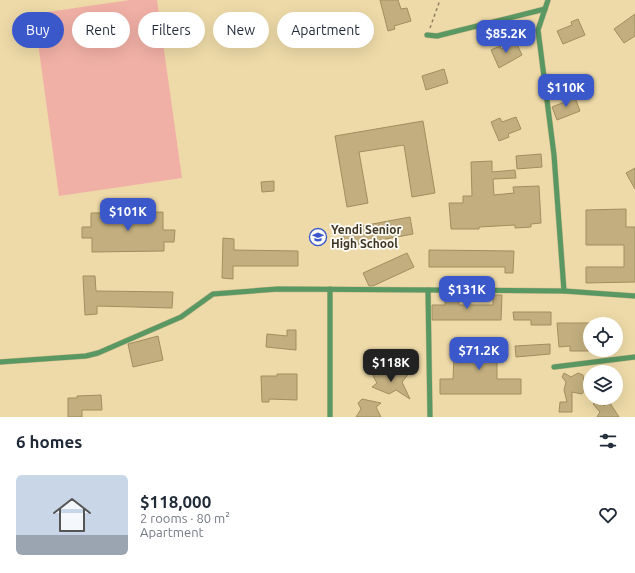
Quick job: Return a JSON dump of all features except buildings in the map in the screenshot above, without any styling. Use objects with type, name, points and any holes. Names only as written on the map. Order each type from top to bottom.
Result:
[{"type":"lane","points":[[548,0],[538,30],[554,155],[564,291]]},
{"type":"lane","points":[[427,35],[437,36],[545,9]]},
{"type":"lane","points":[[0,362],[86,356],[98,353],[181,317],[213,294],[278,289],[330,289],[564,291],[635,296]]},
{"type":"lane","points":[[330,289],[330,417]]},
{"type":"lane","points":[[428,290],[430,417]]},
{"type":"lane","points":[[554,367],[635,357]]},
{"type":"path","points":[[427,35],[440,0]]},
{"type":"shaded area","points":[[130,0],[157,0],[159,12],[138,12],[138,48],[164,48],[182,178],[59,196],[39,48],[64,48],[64,12],[48,12]]},
{"type":"place","name":"Yendi Senior High School","points":[[318,237]]}]
